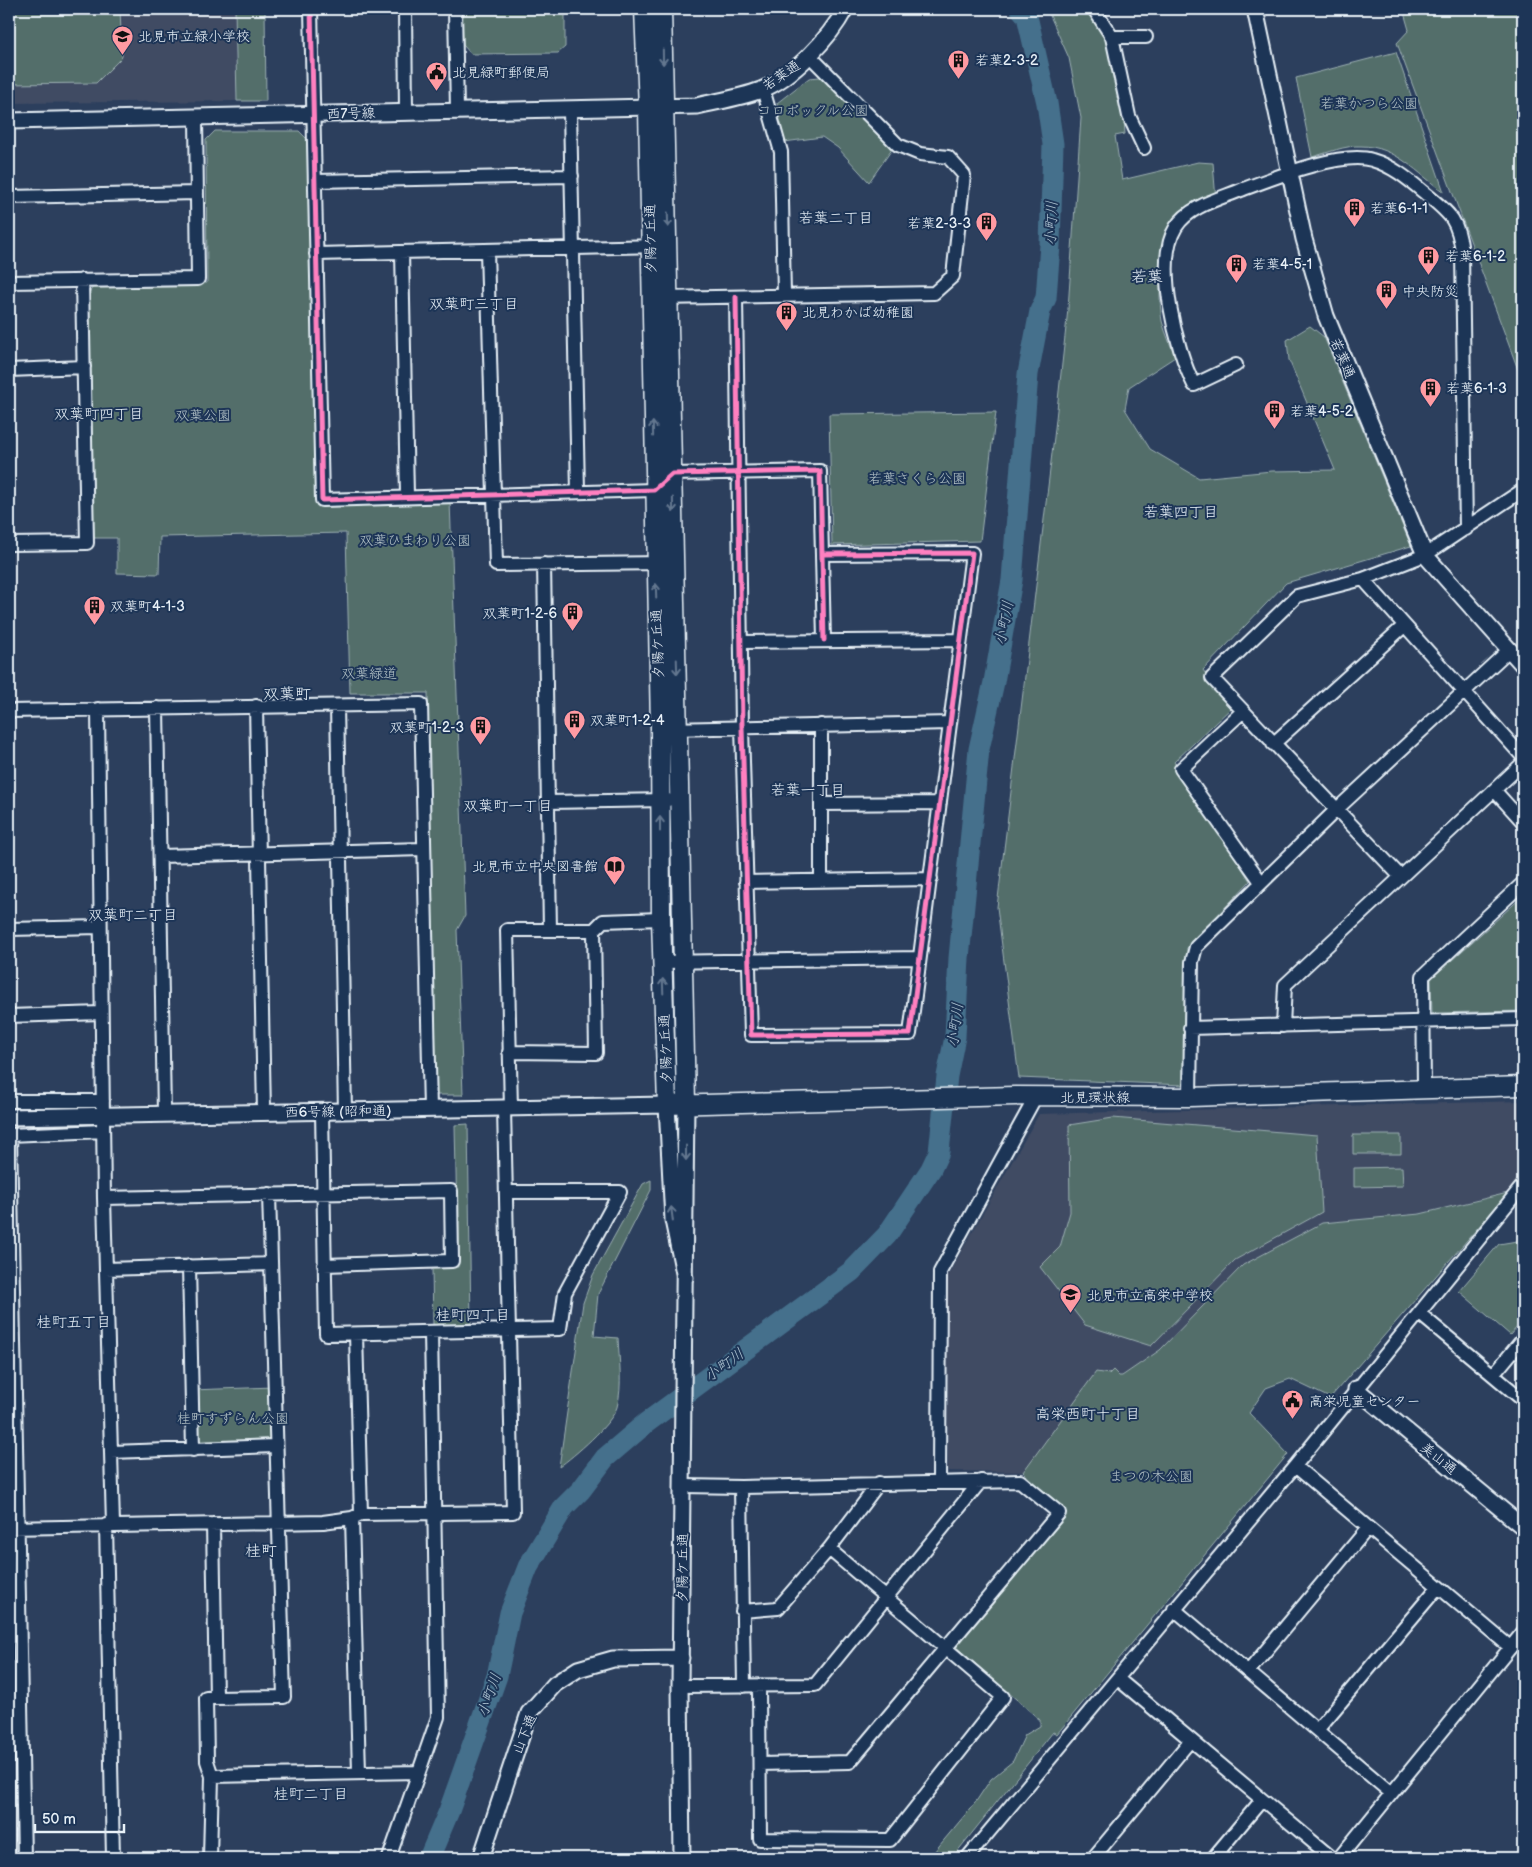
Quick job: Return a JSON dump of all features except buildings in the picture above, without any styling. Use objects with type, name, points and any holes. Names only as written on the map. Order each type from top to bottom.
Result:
[{"type":"main road","name":"夕陽ケ丘通","points":[[644,9],[656,108],[669,246],[672,474],[681,799],[686,1104]]},
{"type":"main road","name":"夕陽ケ丘通","points":[[662,9],[650,246],[655,564],[660,728],[660,919],[667,1105]]},
{"type":"main road","name":"北見環状線","points":[[667,1105],[966,1097],[1190,1097],[1523,1086]]},
{"type":"street","points":[[311,9],[322,500],[493,493],[654,490],[672,474],[820,471],[824,640]]},
{"type":"street","points":[[405,9],[406,111]]},
{"type":"street","points":[[455,9],[457,110]]},
{"type":"street","name":"若葉通","points":[[656,108],[697,106],[762,90],[787,74],[809,55],[838,23],[845,9]]},
{"type":"street","points":[[1094,9],[1112,37],[1129,116],[1144,148]]},
{"type":"street","name":"若葉通","points":[[1255,9],[1304,239],[1326,316],[1425,555],[1523,665]]},
{"type":"street","points":[[1112,37],[1146,37]]},
{"type":"street","points":[[651,298],[934,293],[953,276],[964,175],[948,157],[920,154],[898,145],[809,55]]},
{"type":"street","points":[[762,90],[781,152],[784,296]]},
{"type":"street","name":"西7号線","points":[[9,121],[196,118],[406,111],[656,108]]},
{"type":"street","points":[[570,110],[578,492]]},
{"type":"street","points":[[9,282],[198,279],[196,118]]},
{"type":"street","points":[[1236,365],[1194,385],[1183,363],[1171,317],[1168,283],[1169,250],[1175,229],[1183,218],[1196,210],[1289,173],[1348,157],[1371,159],[1400,172],[1454,219],[1460,232],[1462,252],[1466,529]]},
{"type":"street","points":[[315,181],[572,176]]},
{"type":"street","points":[[9,196],[197,193]]},
{"type":"street","points":[[316,254],[573,246],[669,246]]},
{"type":"street","points":[[487,250],[496,565],[674,563]]},
{"type":"street","points":[[402,252],[407,496]]},
{"type":"street","points":[[9,544],[87,542],[82,280]]},
{"type":"street","points":[[736,297],[742,727],[751,1035],[910,1034],[972,552],[822,554]]},
{"type":"street","points":[[9,370],[84,367]]},
{"type":"street","points":[[1400,876],[1242,712],[1212,678],[1297,596],[1363,579],[1425,555],[1523,490]]},
{"type":"street","points":[[544,564],[550,929]]},
{"type":"street","points":[[1363,579],[1464,694],[1523,757]]},
{"type":"street","points":[[1273,744],[1404,626]]},
{"type":"street","points":[[741,642],[960,640]]},
{"type":"street","points":[[1190,1097],[1192,962],[1196,947],[1336,810],[1464,694],[1509,650]]},
{"type":"street","points":[[9,711],[422,704],[423,850],[430,1110]]},
{"type":"street","points":[[256,706],[257,853],[264,1112]]},
{"type":"street","points":[[337,706],[345,1111]]},
{"type":"street","points":[[157,708],[164,1114]]},
{"type":"street","points":[[98,709],[104,1198],[112,1452],[109,1525],[113,1858]]},
{"type":"street","points":[[1242,712],[1181,769],[1261,882]]},
{"type":"street","points":[[660,728],[950,723]]},
{"type":"street","points":[[821,725],[821,880]]},
{"type":"street","points":[[1283,1026],[1285,985],[1523,763]]},
{"type":"street","points":[[1495,791],[1523,822]]},
{"type":"street","points":[[548,802],[681,799]]},
{"type":"street","points":[[821,804],[940,803]]},
{"type":"street","points":[[160,856],[423,850]]},
{"type":"street","points":[[746,882],[931,879]]},
{"type":"street","points":[[1424,1089],[1423,976],[1523,883]]},
{"type":"street","points":[[510,1052],[596,1053],[594,930],[603,921],[660,919]]},
{"type":"street","points":[[9,929],[100,927]]},
{"type":"street","points":[[13,1528],[322,1522],[356,1516],[512,1512],[506,1192],[510,1052],[507,930],[594,930]]},
{"type":"street","points":[[662,962],[919,958]]},
{"type":"street","points":[[9,1016],[101,1013]]},
{"type":"street","points":[[1190,1028],[1523,1019]]},
{"type":"street","points":[[939,1481],[940,1272],[1036,1096]]},
{"type":"street","points":[[9,1101],[103,1108]]},
{"type":"street","name":"夕陽ケ丘通","points":[[682,1858],[680,1686],[684,1486],[686,1104]]},
{"type":"street","name":"西6号線 (昭和通)","points":[[9,1117],[103,1108],[164,1114],[667,1105]]},
{"type":"street","name":"夕陽ケ丘通","points":[[667,1105],[672,1211],[685,1278]]},
{"type":"street","points":[[322,1112],[326,1334],[560,1329],[565,1293],[620,1192],[506,1192]]},
{"type":"street","points":[[24,1858],[13,1528],[9,1135],[103,1131]]},
{"type":"street","points":[[966,1858],[1295,1466],[1356,1389],[1420,1314],[1523,1184]]},
{"type":"street","points":[[104,1198],[451,1191],[452,1262],[324,1265]]},
{"type":"street","points":[[210,1858],[212,1776],[207,1761],[206,1698],[284,1697],[275,1446],[269,1194]]},
{"type":"street","points":[[106,1270],[271,1264]]},
{"type":"street","points":[[189,1266],[193,1450]]},
{"type":"street","points":[[1420,1314],[1523,1400]]},
{"type":"street","points":[[389,1858],[438,1717],[431,1332]]},
{"type":"street","points":[[356,1334],[356,1516],[360,1772]]},
{"type":"street","points":[[1493,1375],[1523,1339]]},
{"type":"street","name":"美山通","points":[[1356,1389],[1523,1527]]},
{"type":"street","points":[[112,1452],[275,1446]]},
{"type":"street","points":[[1295,1466],[1510,1647]]},
{"type":"street","points":[[684,1486],[741,1487],[939,1481],[1020,1481],[1059,1513],[850,1762],[760,1764]]},
{"type":"street","points":[[680,1686],[815,1685],[981,1481]]},
{"type":"street","points":[[742,1611],[778,1608],[829,1549],[879,1483]]},
{"type":"street","points":[[741,1487],[744,1686]]},
{"type":"street","points":[[213,1524],[216,1698]]},
{"type":"street","points":[[1248,1672],[1368,1528]]},
{"type":"street","points":[[759,1686],[760,1839],[890,1840],[1004,1697],[829,1549]]},
{"type":"street","points":[[1318,1729],[1438,1587]]},
{"type":"street","points":[[1174,1610],[1318,1729],[1391,1793]]},
{"type":"street","points":[[1339,1858],[1523,1632]]},
{"type":"street","name":"山下通","points":[[481,1858],[529,1713],[555,1684],[578,1669],[613,1658],[681,1658]]},
{"type":"street","points":[[1118,1679],[1261,1801],[1332,1858]]},
{"type":"street","points":[[1093,1858],[1190,1741]]},
{"type":"street","points":[[212,1776],[419,1772]]},
{"type":"street","points":[[1213,1858],[1261,1801]]},
{"type":"shaded area","name":"北見市立緑小学校","points":[[9,9],[235,9],[237,101],[9,103]]},
{"type":"shaded area","name":"北見市立高栄中学校","points":[[1523,1101],[1523,1172],[1508,1193],[1420,1214],[1128,1387],[1113,1370],[1023,1472],[948,1471],[947,1277],[1039,1114]]},
{"type":"green space","points":[[9,9],[120,9],[122,57],[96,83],[9,84]]},
{"type":"green space","points":[[235,9],[265,9],[266,101],[237,101]]},
{"type":"green space","points":[[462,9],[565,9],[565,47],[558,53],[471,54],[463,45]]},
{"type":"green space","points":[[1047,9],[1093,9],[1111,40],[1122,92],[1125,134],[1115,136],[1122,180],[1198,162],[1213,163],[1216,200],[1193,206],[1178,214],[1169,227],[1165,239],[1160,283],[1161,311],[1163,326],[1175,357],[1129,387],[1125,409],[1150,449],[1199,478],[1272,471],[1335,470],[1289,360],[1287,340],[1310,326],[1324,337],[1411,546],[1286,583],[1203,670],[1231,708],[1174,762],[1250,881],[1187,948],[1184,1085],[1019,1078],[997,907],[1068,309],[1081,118],[1069,58]]},
{"type":"green space","points":[[1403,9],[1523,9],[1523,383],[1397,43],[1409,30]]},
{"type":"green space","name":"若葉かつら公園","points":[[1396,52],[1444,192],[1406,162],[1374,147],[1349,147],[1312,157],[1296,78]]},
{"type":"green space","name":"コロポックル公園","points":[[820,77],[893,148],[869,182],[838,148],[822,137],[784,142],[777,103],[809,78]]},
{"type":"green space","name":"双葉公園","points":[[215,131],[299,131],[307,139],[317,506],[450,501],[465,916],[457,930],[463,1095],[435,1095],[428,693],[350,693],[346,533],[160,537],[159,574],[117,573],[117,538],[94,538],[89,293],[93,287],[207,283],[206,140]]},
{"type":"green space","name":"若葉さくら公園","points":[[996,412],[980,541],[832,545],[829,414]]},
{"type":"green space","points":[[1523,896],[1523,1011],[1432,1013],[1431,979]]},
{"type":"green space","points":[[1113,1118],[1317,1135],[1322,1212],[1235,1260],[1151,1346],[1085,1325],[1040,1267],[1060,1247],[1070,1212],[1069,1125]]},
{"type":"green space","points":[[468,1124],[471,1324],[433,1325],[432,1268],[458,1267],[455,1125]]},
{"type":"green space","points":[[1353,1135],[1401,1135],[1401,1154],[1353,1154]]},
{"type":"green space","points":[[1402,1167],[1403,1186],[1354,1187],[1354,1168]]},
{"type":"green space","points":[[651,1180],[651,1190],[598,1294],[594,1336],[618,1338],[620,1381],[617,1407],[614,1414],[600,1431],[583,1448],[559,1467],[583,1303],[593,1275],[643,1184]]},
{"type":"green space","name":"まつの木公園","points":[[1508,1193],[1330,1398],[1290,1379],[1266,1388],[1249,1413],[1288,1454],[1057,1734],[1053,1732],[952,1858],[929,1858],[975,1803],[991,1779],[1013,1761],[1025,1735],[1040,1726],[1040,1720],[954,1645],[1066,1514],[1023,1472],[1096,1372],[1109,1374],[1113,1370],[1119,1376],[1122,1376],[1160,1350],[1243,1265],[1322,1223],[1420,1214]]},
{"type":"green space","points":[[1523,1240],[1523,1320],[1510,1335],[1459,1291],[1499,1244]]},
{"type":"green space","name":"桂町すずらん公園","points":[[274,1387],[275,1446],[193,1450],[191,1390]]},
{"type":"waterway","name":"小町川","points":[[429,1858],[449,1811],[497,1676],[510,1613],[528,1567],[564,1507],[581,1490],[605,1458],[646,1423],[852,1271],[887,1235],[931,1169],[939,1152],[947,1076],[955,1037],[959,958],[979,749],[994,682],[1012,580],[1028,374],[1040,311],[1046,298],[1050,245],[1053,144],[1047,103],[1027,16],[1021,9]]},
{"type":"cycle path","points":[[311,9],[322,500],[654,490],[672,474],[820,471],[824,640]]},
{"type":"cycle path","points":[[736,297],[742,727],[751,1035],[910,1034],[972,553],[822,554]]},
{"type":"place","name":"北見市立緑小学校","points":[[122,55]]},
{"type":"place","name":"若葉2-3-2","points":[[959,79]]},
{"type":"place","name":"北見緑町郵便局","points":[[436,91]]},
{"type":"place","name":"若葉6-1-1","points":[[1354,227]]},
{"type":"place","name":"若葉2-3-3","points":[[987,242]]},
{"type":"place","name":"若葉6-1-2","points":[[1429,275]]},
{"type":"place","name":"若葉4-5-1","points":[[1236,283]]},
{"type":"place","name":"中央防災","points":[[1386,310]]},
{"type":"place","name":"北見わかば幼稚園","points":[[786,331]]},
{"type":"place","name":"若葉6-1-3","points":[[1430,407]]},
{"type":"place","name":"若葉4-5-2","points":[[1274,430]]},
{"type":"place","name":"双葉町4-1-3","points":[[94,625]]},
{"type":"place","name":"双葉町1-2-6","points":[[573,632]]},
{"type":"place","name":"双葉町1-2-4","points":[[574,739]]},
{"type":"place","name":"双葉町1-2-3","points":[[480,746]]},
{"type":"place","name":"北見市立中央図書館","points":[[614,885]]},
{"type":"place","name":"北見市立高栄中学校","points":[[1071,1314]]},
{"type":"place","name":"高栄児童センター","points":[[1293,1420]]},
{"type":"district","name":"若葉二丁目","points":[[836,218]]},
{"type":"district","name":"若葉","points":[[1147,276]]},
{"type":"district","name":"双葉町三丁目","points":[[474,304]]},
{"type":"district","name":"双葉町四丁目","points":[[99,414]]},
{"type":"district","name":"若葉四丁目","points":[[1181,512]]},
{"type":"district","name":"双葉町","points":[[287,693]]},
{"type":"district","name":"若葉一丁目","points":[[808,790]]},
{"type":"district","name":"双葉町一丁目","points":[[508,806]]},
{"type":"district","name":"双葉町二丁目","points":[[133,915]]},
{"type":"district","name":"桂町四丁目","points":[[473,1315]]},
{"type":"district","name":"桂町五丁目","points":[[74,1322]]},
{"type":"district","name":"高栄西町十丁目","points":[[1088,1414]]},
{"type":"district","name":"桂町","points":[[261,1550]]},
{"type":"district","name":"桂町二丁目","points":[[311,1794]]},
{"type":"park label","name":"双葉ひまわり公園","points":[[415,540]]},
{"type":"park label","name":"双葉緑道","points":[[369,673]]}]
